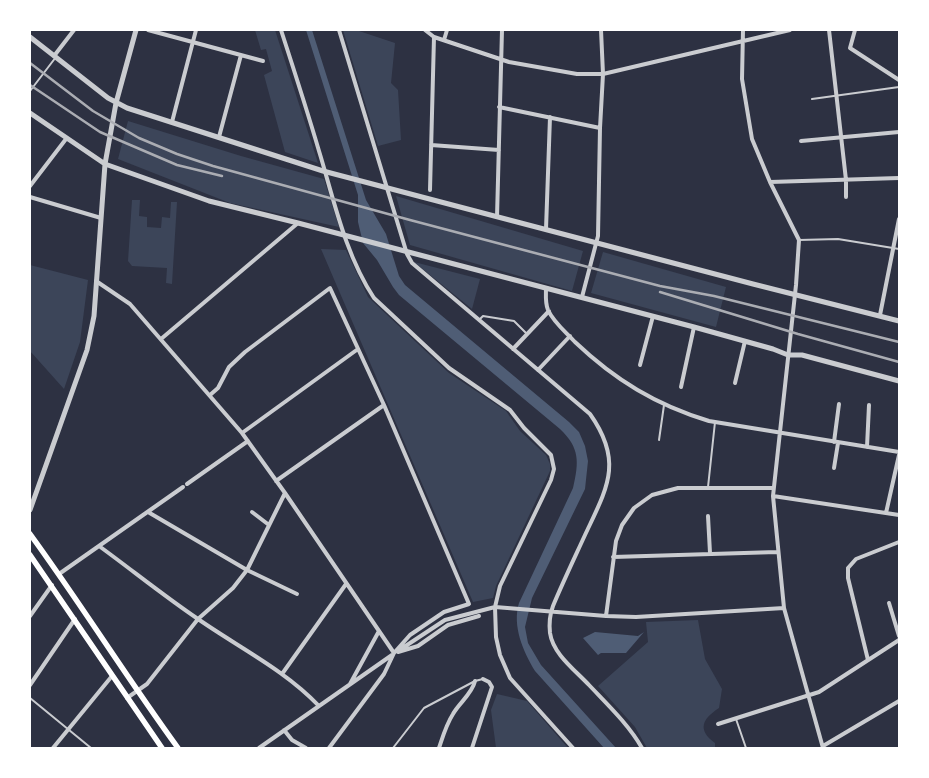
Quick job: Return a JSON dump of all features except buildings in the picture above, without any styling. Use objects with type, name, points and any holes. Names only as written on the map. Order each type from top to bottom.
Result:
[{"type":"main road","points":[[30,534],[178,748]]},
{"type":"main road","points":[[30,555],[162,748]]},
{"type":"street","points":[[54,57],[74,30]]},
{"type":"street","points":[[30,510],[87,350],[94,317],[105,164],[116,102],[136,30]]},
{"type":"street","points":[[148,30],[263,61]]},
{"type":"street","points":[[172,122],[196,30]]},
{"type":"street","points":[[281,30],[332,195],[353,257],[366,286],[374,298],[450,368],[510,410],[524,428],[552,455],[554,469],[551,480],[500,586],[495,607],[496,637],[500,655],[510,678],[573,748]]},
{"type":"street","points":[[339,30],[407,254],[412,263],[590,414],[604,436],[609,462],[606,489],[551,612],[550,634],[557,650],[568,664],[620,718],[642,748]]},
{"type":"street","points":[[425,30],[434,37],[509,62],[577,74],[603,74],[790,30]]},
{"type":"street","points":[[444,40],[447,30]]},
{"type":"street","points":[[498,217],[502,30]]},
{"type":"street","points":[[582,297],[598,236],[603,74],[601,30]]},
{"type":"street","points":[[743,30],[742,79],[752,139],[770,182],[799,240],[795,294],[772,496],[784,608],[823,747],[899,701]]},
{"type":"street","points":[[829,30],[842,138],[846,197]]},
{"type":"street","points":[[855,30],[850,48],[899,80]]},
{"type":"street","points":[[30,37],[54,57],[127,108],[246,147],[323,171],[899,321]]},
{"type":"street","points":[[430,190],[434,37]]},
{"type":"street","points":[[219,137],[241,55]]},
{"type":"street","points":[[500,107],[600,128]]},
{"type":"street","points":[[31,115],[105,164],[209,201],[694,326],[788,355],[802,355],[899,381]]},
{"type":"street","points":[[546,229],[550,117]]},
{"type":"street","points":[[801,141],[899,132]]},
{"type":"street","points":[[30,186],[66,139]]},
{"type":"street","points":[[431,145],[499,150]]},
{"type":"street","points":[[770,182],[899,178]]},
{"type":"street","points":[[30,197],[101,218]]},
{"type":"street","points":[[880,315],[896,248],[899,219]]},
{"type":"street","points":[[161,339],[298,223]]},
{"type":"street","points":[[96,281],[130,304],[242,433],[394,653]]},
{"type":"street","points":[[210,395],[218,388],[229,367],[245,352],[330,288],[384,405],[469,604],[444,612],[410,635],[394,653],[384,674],[329,748]]},
{"type":"street","points":[[546,288],[546,302],[549,311],[558,325],[588,354],[649,398],[680,413],[715,422],[899,454],[886,513]]},
{"type":"street","points":[[512,349],[549,311]]},
{"type":"street","points":[[640,365],[652,316]]},
{"type":"street","points":[[681,387],[694,326]]},
{"type":"street","points":[[538,370],[570,336]]},
{"type":"street","points":[[735,383],[745,341]]},
{"type":"street","points":[[242,433],[358,349]]},
{"type":"street","points":[[834,468],[839,404]]},
{"type":"street","points":[[276,481],[384,405]]},
{"type":"street","points":[[867,447],[869,405]]},
{"type":"street","points":[[59,574],[248,441]]},
{"type":"street","points":[[606,616],[616,541],[622,525],[634,508],[652,495],[678,488],[773,488]]},
{"type":"street","points":[[127,698],[146,684],[198,619],[234,588],[247,570],[285,493]]},
{"type":"street","points":[[772,496],[899,515]]},
{"type":"street","points":[[148,512],[247,570],[297,594]]},
{"type":"street","points":[[252,512],[269,525]]},
{"type":"street","points":[[708,516],[710,553]]},
{"type":"street","points":[[868,660],[848,578],[848,568],[856,559],[899,542]]},
{"type":"street","points":[[99,546],[198,619],[282,674],[309,695],[319,706]]},
{"type":"street","points":[[614,557],[777,552]]},
{"type":"street","points":[[282,674],[346,584]]},
{"type":"street","points":[[30,616],[52,585]]},
{"type":"street","points":[[718,724],[819,692],[868,660],[899,638],[890,603]]},
{"type":"street","points":[[258,748],[394,653],[445,620],[495,607],[606,616],[654,616],[784,608]]},
{"type":"street","points":[[394,653],[418,646],[448,625],[478,616]]},
{"type":"street","points":[[30,685],[74,619]]},
{"type":"street","points":[[350,685],[379,631]]},
{"type":"street","points":[[53,748],[112,676]]},
{"type":"street","points":[[472,748],[492,687],[489,682],[483,679]]},
{"type":"street","points":[[439,748],[453,713],[473,687],[475,681]]},
{"type":"street","points":[[284,730],[292,740],[306,748]]},
{"type":"lane","points":[[30,91],[54,57]]},
{"type":"lane","points":[[812,99],[899,87]]},
{"type":"lane","points":[[799,240],[838,239],[896,248]]},
{"type":"lane","points":[[479,320],[483,316],[514,320],[527,334]]},
{"type":"lane","points":[[659,440],[664,405]]},
{"type":"lane","points":[[707,488],[715,422]]},
{"type":"lane","points":[[393,748],[424,708],[475,681],[483,679]]},
{"type":"lane","points":[[30,698],[91,748]]},
{"type":"lane","points":[[736,719],[746,748]]},
{"type":"shaded area","points":[[255,30],[275,30],[318,163],[285,152],[264,75],[272,71],[266,49],[261,50]]},
{"type":"shaded area","points":[[306,30],[312,30],[366,200],[386,234],[399,276],[405,285],[579,432],[585,446],[588,461],[585,489],[532,598],[525,627],[528,643],[541,665],[616,748],[604,748],[535,671],[526,655],[518,629],[517,612],[519,603],[573,488],[577,463],[574,449],[567,436],[560,429],[399,295],[377,260],[363,243],[358,222],[358,195]]},
{"type":"shaded area","points":[[343,30],[356,30],[395,43],[391,83],[398,90],[401,140],[378,146]]},
{"type":"shaded area","points":[[128,121],[324,179],[339,227],[230,203],[118,159]]},
{"type":"shaded area","points":[[396,196],[583,251],[572,291],[410,245]]},
{"type":"shaded area","points":[[132,200],[140,200],[139,216],[147,217],[147,227],[161,228],[162,217],[170,218],[171,202],[177,202],[172,284],[166,283],[167,268],[132,266],[128,261]]},
{"type":"shaded area","points":[[321,249],[346,250],[368,297],[449,373],[506,411],[520,431],[546,455],[550,464],[550,471],[496,586],[493,598],[473,602]]},
{"type":"shaded area","points":[[603,252],[726,287],[716,327],[591,293]]},
{"type":"shaded area","points":[[414,262],[480,279],[472,309]]},
{"type":"shaded area","points":[[30,265],[88,280],[80,342],[64,389],[30,351]]},
{"type":"shaded area","points":[[698,620],[705,659],[722,689],[719,708],[709,716],[704,725],[706,734],[715,743],[715,748],[647,748],[635,727],[598,686],[648,642],[646,622]]},
{"type":"shaded area","points":[[595,632],[638,636],[644,632],[626,653],[601,653],[598,655],[583,638]]},
{"type":"shaded area","points":[[497,694],[527,701],[568,748],[496,748],[491,710]]},
{"type":"railway","points":[[30,63],[93,111],[139,138],[177,154],[213,166],[660,286],[714,296],[899,342]]},
{"type":"railway","points":[[30,85],[100,132],[177,165],[222,176]]},
{"type":"railway","points":[[660,292],[798,334],[899,362]]}]
